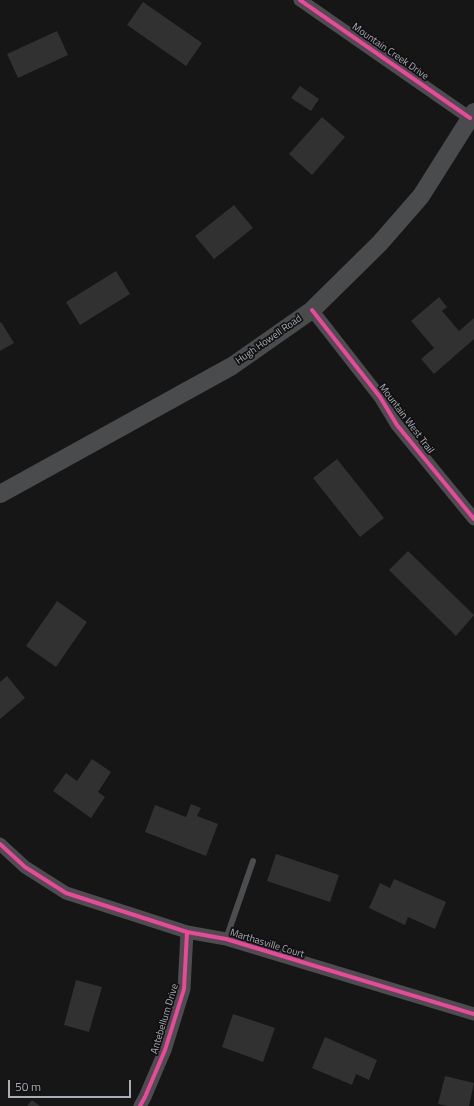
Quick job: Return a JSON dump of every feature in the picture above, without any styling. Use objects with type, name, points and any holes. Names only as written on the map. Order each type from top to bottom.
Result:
[{"type":"main road","name":"Hugh Howell Road","points":[[0,494],[232,366],[312,310],[380,243],[421,196],[472,115]]},
{"type":"street","name":"Mountain Creek Drive","points":[[300,0],[472,115]]},
{"type":"street","name":"Mountain West Trail","points":[[312,310],[380,398],[398,425],[474,519]]},
{"type":"street","name":"Marthasville Court","points":[[0,844],[25,867],[66,893],[187,932],[226,940],[474,1014]]},
{"type":"street","name":"Antebellum Drive","points":[[140,1106],[165,1050],[184,989],[187,932]]},
{"type":"lane","points":[[226,940],[253,861]]},
{"type":"building","points":[[143,2],[202,43],[186,66],[127,25]]},
{"type":"building","points":[[57,31],[68,55],[18,78],[7,54]]},
{"type":"building","points":[[300,86],[319,99],[311,111],[291,98]]},
{"type":"building","points":[[322,117],[345,137],[312,175],[289,154]]},
{"type":"building","points":[[234,205],[253,228],[214,259],[195,236]]},
{"type":"building","points":[[116,271],[130,294],[80,325],[66,302]]},
{"type":"building","points":[[439,297],[447,307],[442,311],[459,331],[474,318],[474,339],[434,374],[421,359],[434,348],[411,321]]},
{"type":"building","points":[[1,322],[14,343],[0,351],[0,323]]},
{"type":"building","points":[[337,459],[384,518],[360,537],[313,478]]},
{"type":"building","points":[[408,551],[474,615],[456,636],[389,570]]},
{"type":"building","points":[[57,601],[87,622],[56,667],[26,646]]},
{"type":"building","points":[[7,676],[25,698],[0,719],[0,682]]},
{"type":"building","points":[[92,759],[111,772],[98,792],[105,797],[91,818],[53,791],[66,773],[77,781]]},
{"type":"building","points":[[191,804],[201,808],[197,816],[218,824],[206,856],[145,832],[155,805],[186,817]]},
{"type":"building","points":[[276,854],[339,875],[330,902],[267,881]]},
{"type":"building","points":[[394,879],[446,902],[435,929],[408,917],[405,925],[369,908],[380,883],[390,888]]},
{"type":"building","points":[[76,980],[102,987],[89,1032],[64,1025]]},
{"type":"building","points":[[233,1014],[275,1028],[263,1062],[222,1047]]},
{"type":"building","points":[[325,1037],[377,1060],[369,1080],[356,1074],[352,1085],[312,1068]]},
{"type":"building","points":[[445,1076],[474,1083],[469,1106],[448,1106],[438,1104]]},
{"type":"building","points":[[32,1100],[40,1106],[27,1106]]},
{"type":"cycle path","points":[[300,0],[470,118]]},
{"type":"cycle path","points":[[312,310],[380,397],[397,425],[474,519]]},
{"type":"cycle path","points":[[0,844],[25,867],[66,893],[187,932],[226,939],[474,1014]]},
{"type":"cycle path","points":[[140,1106],[165,1050],[184,989],[187,932]]}]
